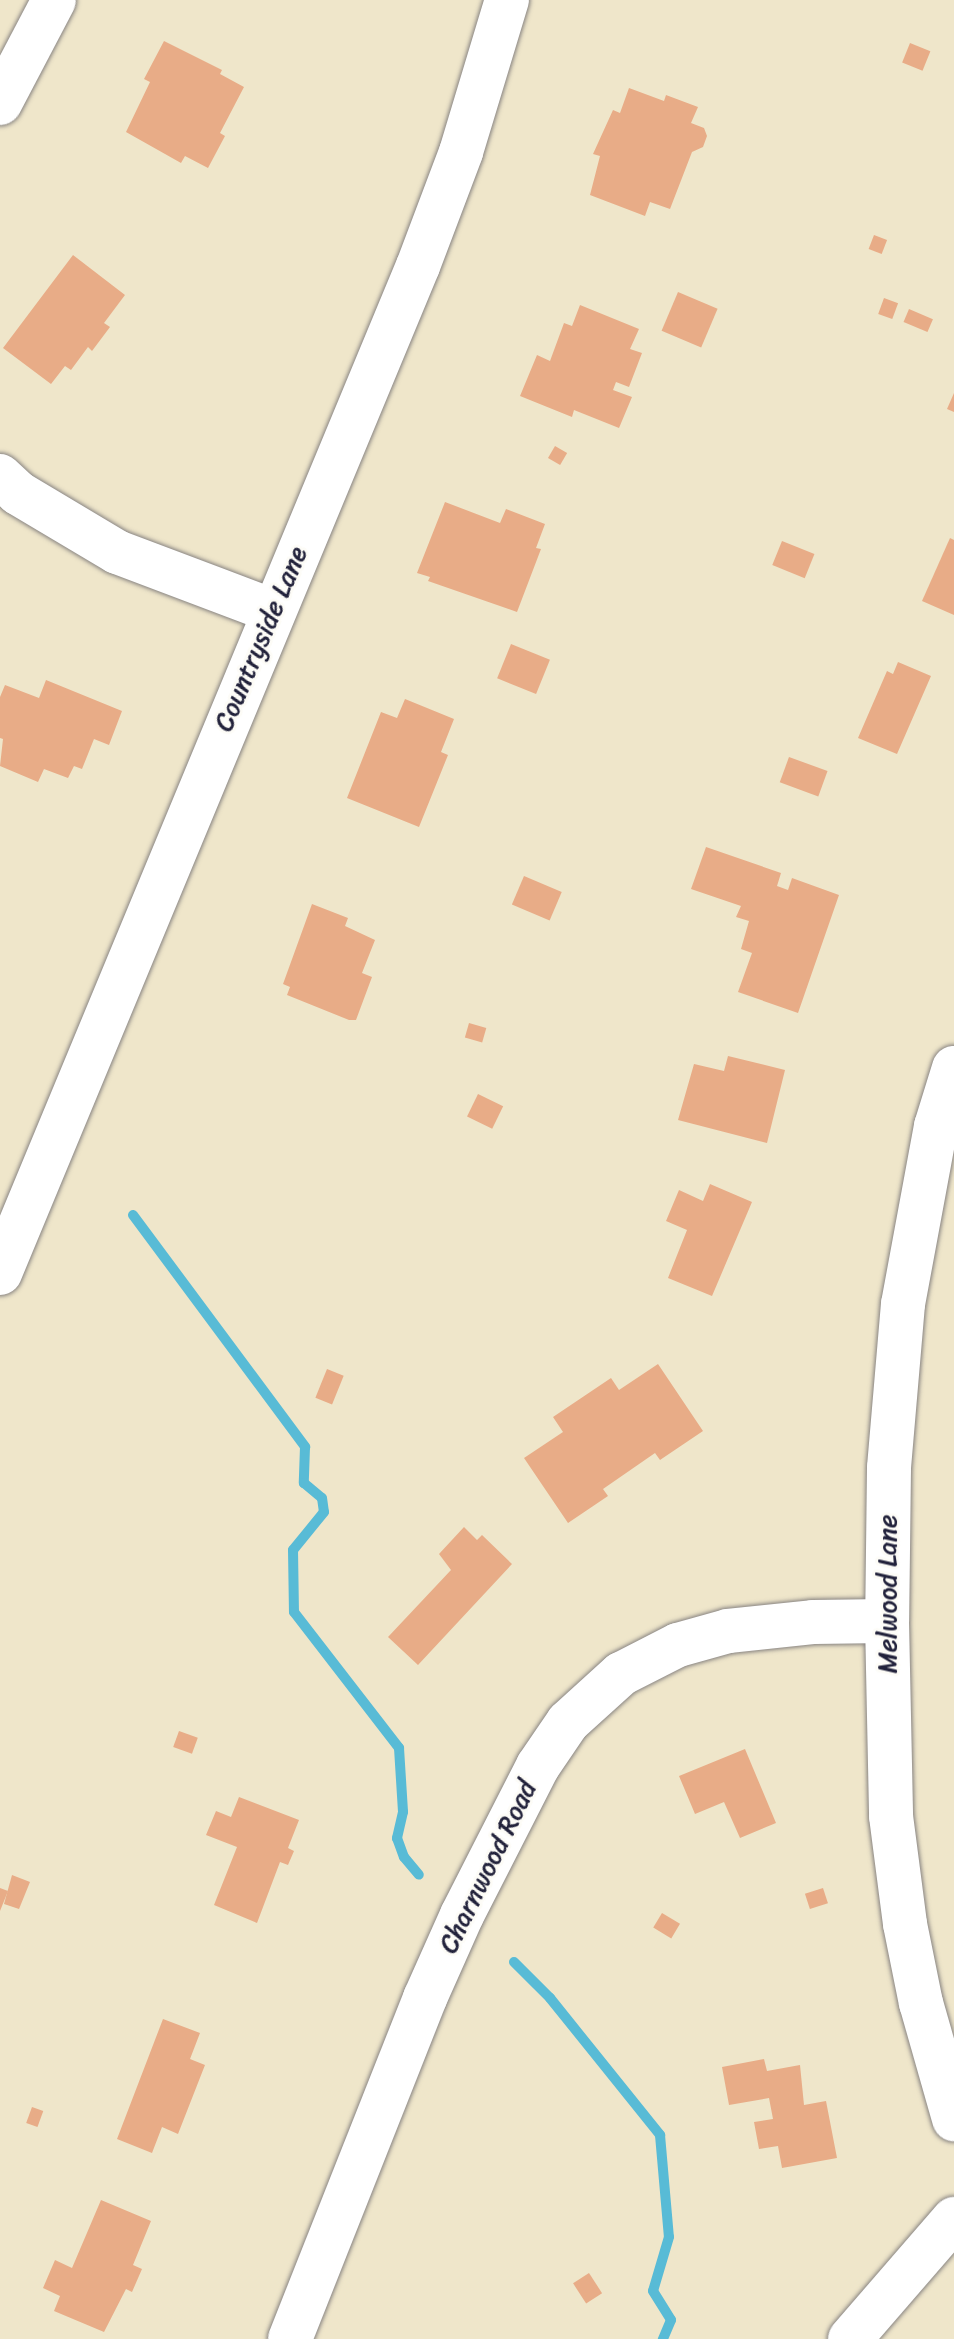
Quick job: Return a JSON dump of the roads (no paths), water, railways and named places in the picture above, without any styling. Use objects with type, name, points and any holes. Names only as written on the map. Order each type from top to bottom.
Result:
[{"type":"street","points":[[0,103],[54,0]]},
{"type":"street","name":"Countryside Lane","points":[[0,1273],[418,266],[461,152],[507,0]]},
{"type":"street","points":[[0,476],[18,493],[117,552],[273,611]]},
{"type":"street","name":"Melwood Lane","points":[[954,1068],[936,1126],[903,1304],[889,1468],[887,1621],[891,1816],[905,1924],[921,2003],[954,2119]]},
{"type":"street","name":"Charnwood Road","points":[[290,2339],[449,1943],[538,1766],[568,1722],[621,1674],[678,1645],[728,1631],[813,1622],[887,1621]]},
{"type":"street","points":[[850,2339],[954,2219]]},
{"type":"waterway","points":[[133,1215],[305,1447],[304,1483],[322,1498],[324,1512],[293,1550],[294,1612],[399,1748],[403,1812],[397,1838],[404,1857],[419,1875]]},
{"type":"waterway","points":[[514,1962],[550,1998],[660,2135],[669,2237],[653,2291],[671,2320],[663,2339]]}]
